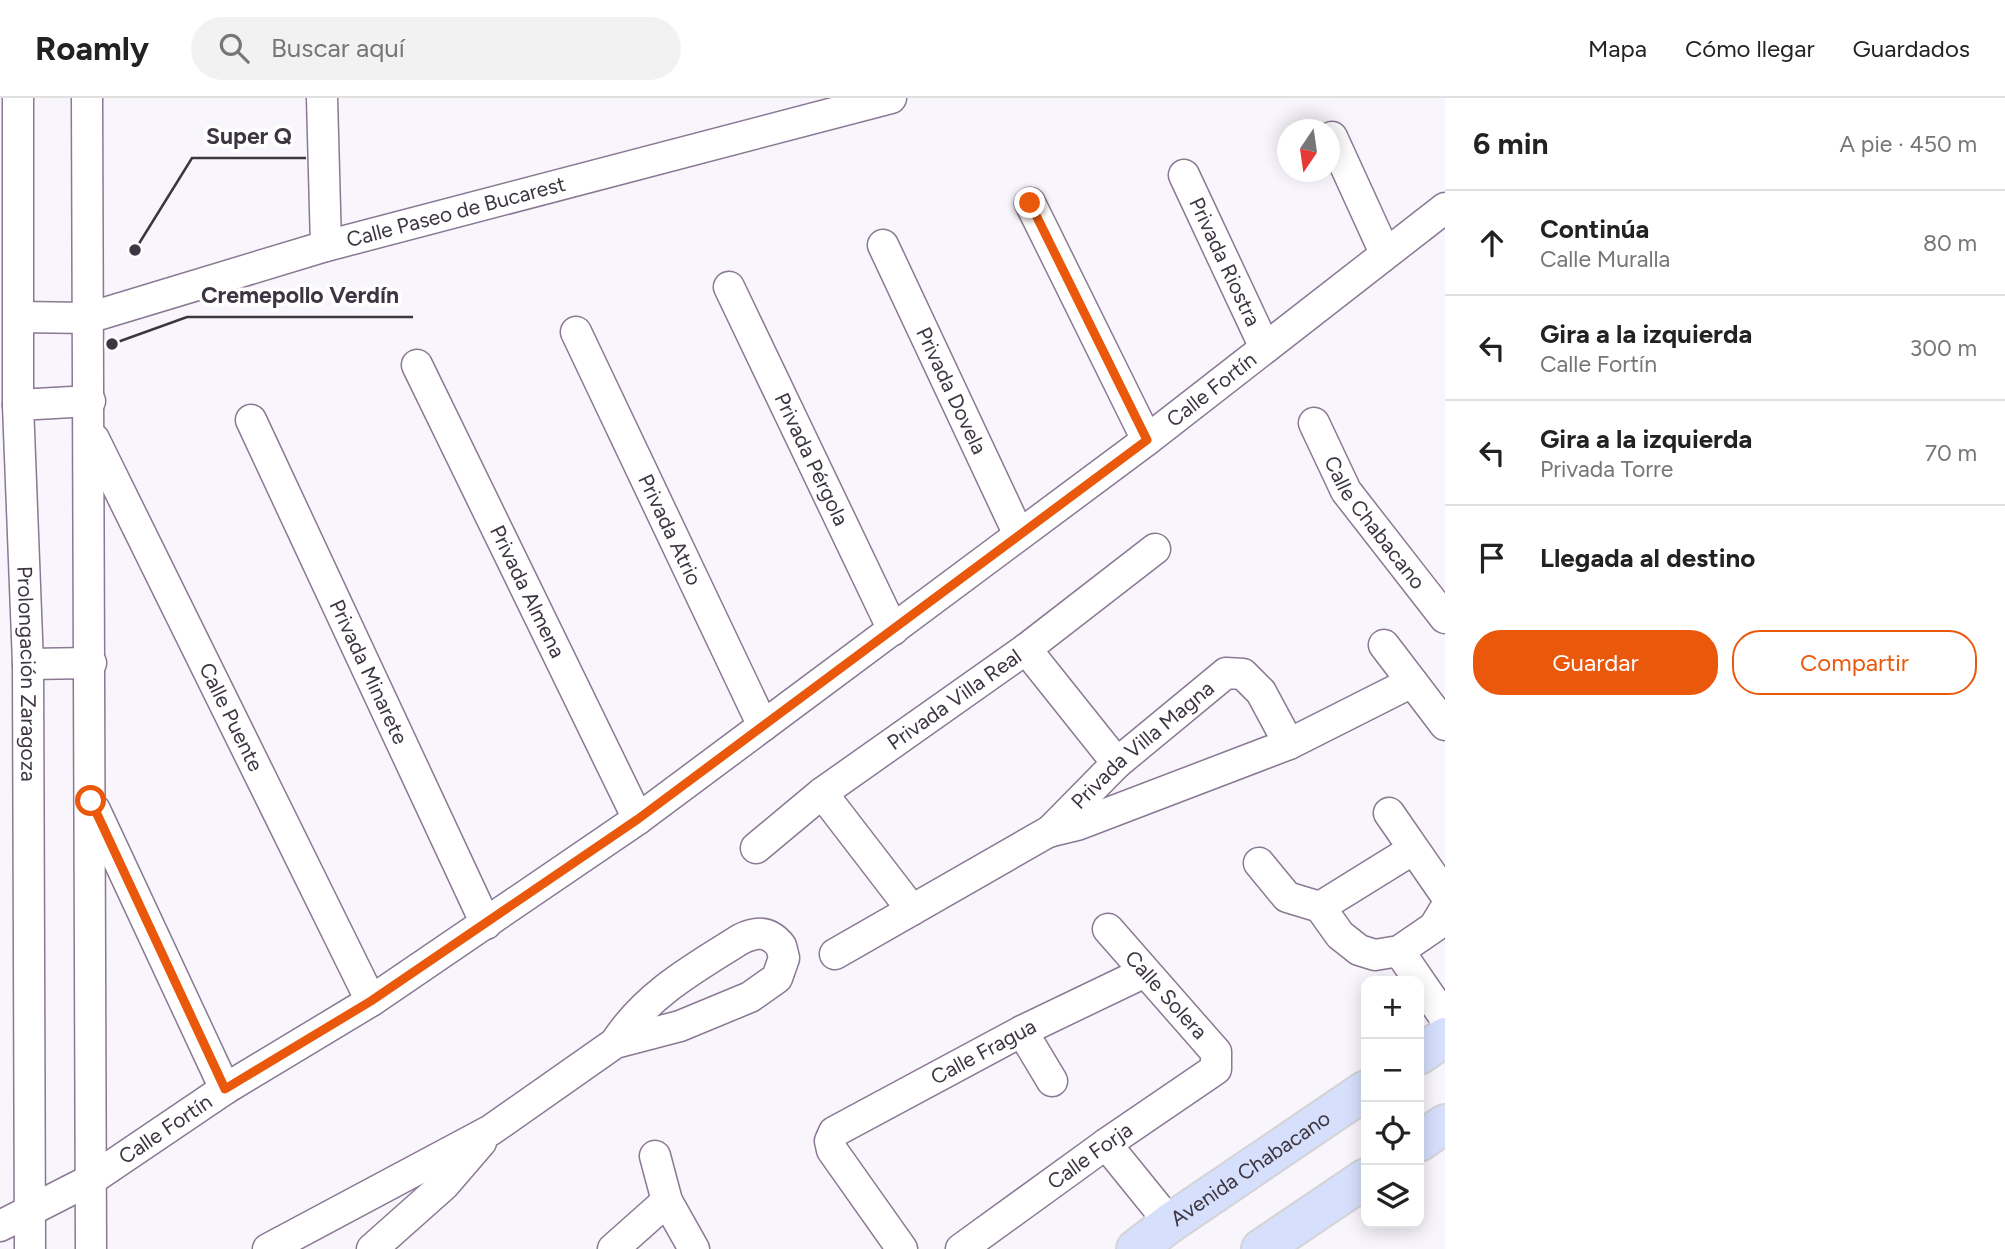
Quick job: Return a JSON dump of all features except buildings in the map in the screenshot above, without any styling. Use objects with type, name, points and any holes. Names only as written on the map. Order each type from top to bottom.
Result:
[{"type":"main road","points":[[1424,1052],[1445,1037]]},
{"type":"main road","name":"Avenida Chabacano","points":[[1136,1249],[1361,1093]]},
{"type":"main road","points":[[1424,1139],[1445,1124]]},
{"type":"main road","points":[[1261,1249],[1361,1181]]},
{"type":"street","points":[[0,111],[8,98]]},
{"type":"street","name":"Prolongación Zaragoza","points":[[18,98],[19,405],[28,664],[30,1249]]},
{"type":"street","points":[[87,98],[91,433],[91,1249]]},
{"type":"street","points":[[323,98],[326,246]]},
{"type":"street","name":"Calle Paseo de Bucarest","points":[[19,317],[88,318],[326,246],[891,98]]},
{"type":"street","points":[[1340,155],[1385,253]]},
{"type":"street","name":"Privada Riostra","points":[[1184,175],[1265,348]]},
{"type":"street","points":[[1030,203],[1147,440]]},
{"type":"street","name":"Calle Fortín","points":[[0,1226],[92,1179],[225,1089],[371,1001],[638,819],[1147,440],[1445,208]]},
{"type":"street","name":"Privada Dovela","points":[[883,245],[1019,535]]},
{"type":"street","name":"Privada Pérgola","points":[[729,287],[893,630]]},
{"type":"street","name":"Privada Atrio","points":[[576,332],[763,726]]},
{"type":"street","name":"Privada Almena","points":[[417,365],[638,819]]},
{"type":"street","points":[[19,405],[90,401]]},
{"type":"street","name":"Privada Minarete","points":[[251,420],[486,924]]},
{"type":"street","name":"Calle Chabacano","points":[[1314,422],[1346,491],[1445,618]]},
{"type":"street","name":"Calle Puente","points":[[91,433],[371,1001]]},
{"type":"street","name":"Privada Villa Real","points":[[756,848],[822,793],[1026,649],[1155,549]]},
{"type":"street","points":[[1384,645],[1445,725]]},
{"type":"street","points":[[1026,649],[1117,764]]},
{"type":"street","points":[[28,664],[90,663]]},
{"type":"street","name":"Privada Villa Magna","points":[[835,954],[1048,832],[1117,764],[1226,673],[1243,674],[1261,692],[1289,744]]},
{"type":"street","name":"Privada Villa Magna","points":[[1048,832],[1077,825],[1289,744],[1412,682]]},
{"type":"street","points":[[822,793],[912,910]]},
{"type":"street","points":[[91,801],[225,1089]]},
{"type":"street","points":[[1389,813],[1412,850],[1445,894]]},
{"type":"street","points":[[1320,907],[1412,850]]},
{"type":"street","points":[[1259,863],[1287,897],[1320,907],[1340,936],[1359,950],[1387,953],[1434,927],[1445,909]]},
{"type":"street","name":"Calle Solera","points":[[1108,929],[1216,1052],[1217,1062]]},
{"type":"street","points":[[268,1249],[491,1130],[615,1043],[680,1026],[750,997],[777,978],[784,958],[781,946],[764,933],[741,939],[676,979],[632,1017],[615,1043]]},
{"type":"street","points":[[1387,953],[1445,1018]]},
{"type":"street","name":"Calle Fragua","points":[[902,1249],[832,1150],[830,1141],[834,1132],[1022,1031],[1144,972]]},
{"type":"street","points":[[1022,1031],[1052,1081]]},
{"type":"street","name":"Calle Forja","points":[[961,1249],[1106,1143],[1211,1075],[1217,1062]]},
{"type":"street","points":[[372,1249],[444,1185],[491,1130]]},
{"type":"street","points":[[1106,1143],[1170,1223]]},
{"type":"street","points":[[655,1156],[667,1201],[694,1249]]},
{"type":"street","points":[[613,1249],[667,1201]]},
{"type":"place","name":"Super Q","points":[[135,250]]},
{"type":"place","name":"Cremepollo Verdín","points":[[112,344]]},
{"type":"route","points":[[91,801],[225,1089],[371,1001],[638,819],[1147,440],[1030,203]]}]
